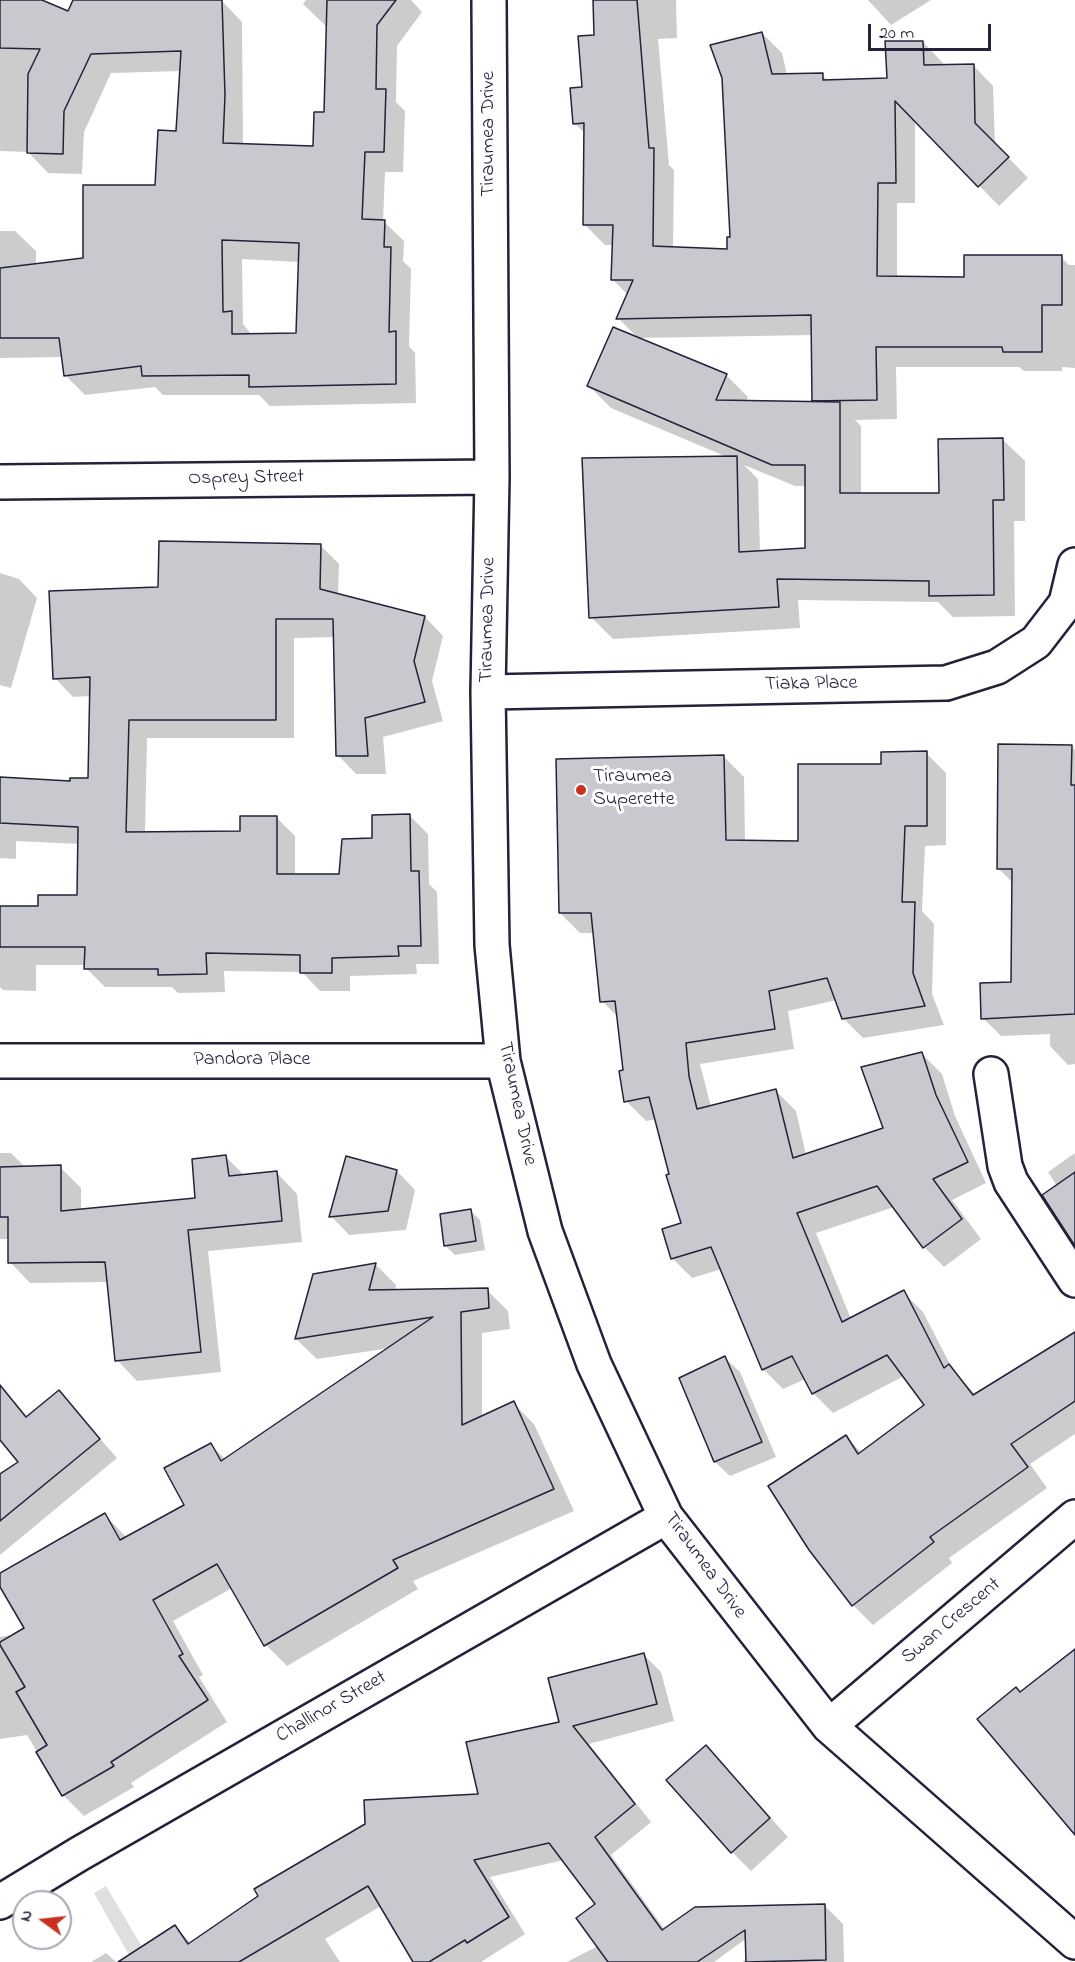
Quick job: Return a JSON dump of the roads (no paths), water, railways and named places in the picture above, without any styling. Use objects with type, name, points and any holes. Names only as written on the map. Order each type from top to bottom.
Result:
[{"type":"street","name":"Tiraumea Drive","points":[[489,0],[492,477],[488,692],[492,945],[503,1061],[545,1231],[594,1364],[666,1517],[829,1726],[1075,1942]]},
{"type":"street","name":"Osprey Street","points":[[0,482],[492,477]]},
{"type":"street","name":"Tiaka Place","points":[[488,692],[946,683],[997,667],[1036,642],[1066,603],[1075,565]]},
{"type":"street","name":"Pandora Place","points":[[0,1061],[503,1061]]},
{"type":"street","points":[[991,1074],[1005,1166],[1011,1182],[1075,1280]]},
{"type":"street","name":"Challinor Street","points":[[0,1902],[100,1842],[666,1517]]},
{"type":"street","name":"Swan Crescent","points":[[829,1726],[1075,1517]]},
{"type":"place","name":"Tiraumea Superette","points":[[581,790]]}]
